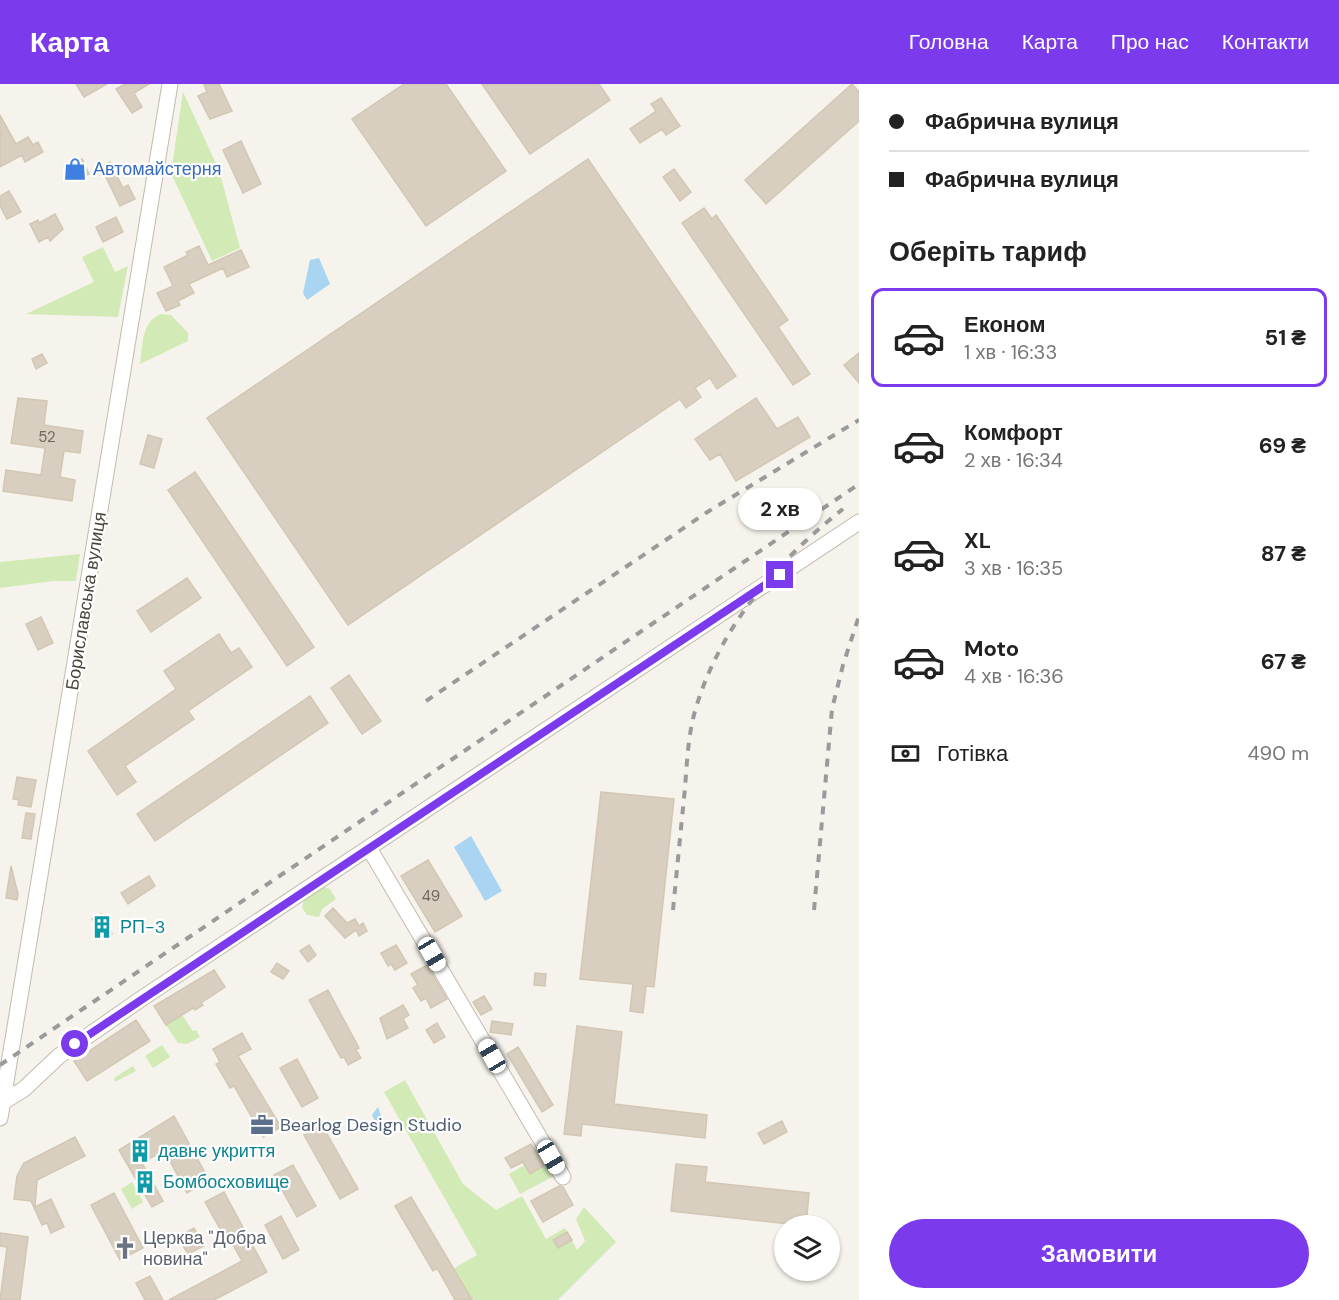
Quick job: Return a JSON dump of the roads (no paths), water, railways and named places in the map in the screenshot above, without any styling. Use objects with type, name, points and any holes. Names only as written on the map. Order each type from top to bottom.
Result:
[{"type":"street","name":"Бориславська вулиця","points":[[0,1118],[6,1070],[19,1010],[170,84]]},
{"type":"street","points":[[3,1102],[24,1089],[59,1056],[859,522]]},
{"type":"street","points":[[369,848],[563,1177]]},
{"type":"water","points":[[319,258],[330,284],[307,300],[303,293],[310,260]]},
{"type":"water","points":[[471,836],[502,891],[485,901],[454,847]]},
{"type":"water","points":[[378,1107],[382,1119],[378,1129],[372,1115]]},
{"type":"railway","points":[[426,701],[709,511],[859,420]]},
{"type":"railway","points":[[0,1065],[859,484]]},
{"type":"railway","points":[[673,910],[689,739],[695,711],[706,681],[719,652],[753,599],[795,551],[843,509]]},
{"type":"railway","points":[[814,910],[832,709],[859,616]]},
{"type":"place","name":"Автомайстерня","points":[[75,169]]},
{"type":"place","name":"РП-3","points":[[102,927]]},
{"type":"place","name":"Bearlog Design Studio","points":[[262,1125]]},
{"type":"place","name":"давнє укриття","points":[[140,1151]]},
{"type":"place","name":"Бомбосховище","points":[[145,1182]]},
{"type":"place","name":"Церква \"Добра новина\"","points":[[125,1248]]}]
